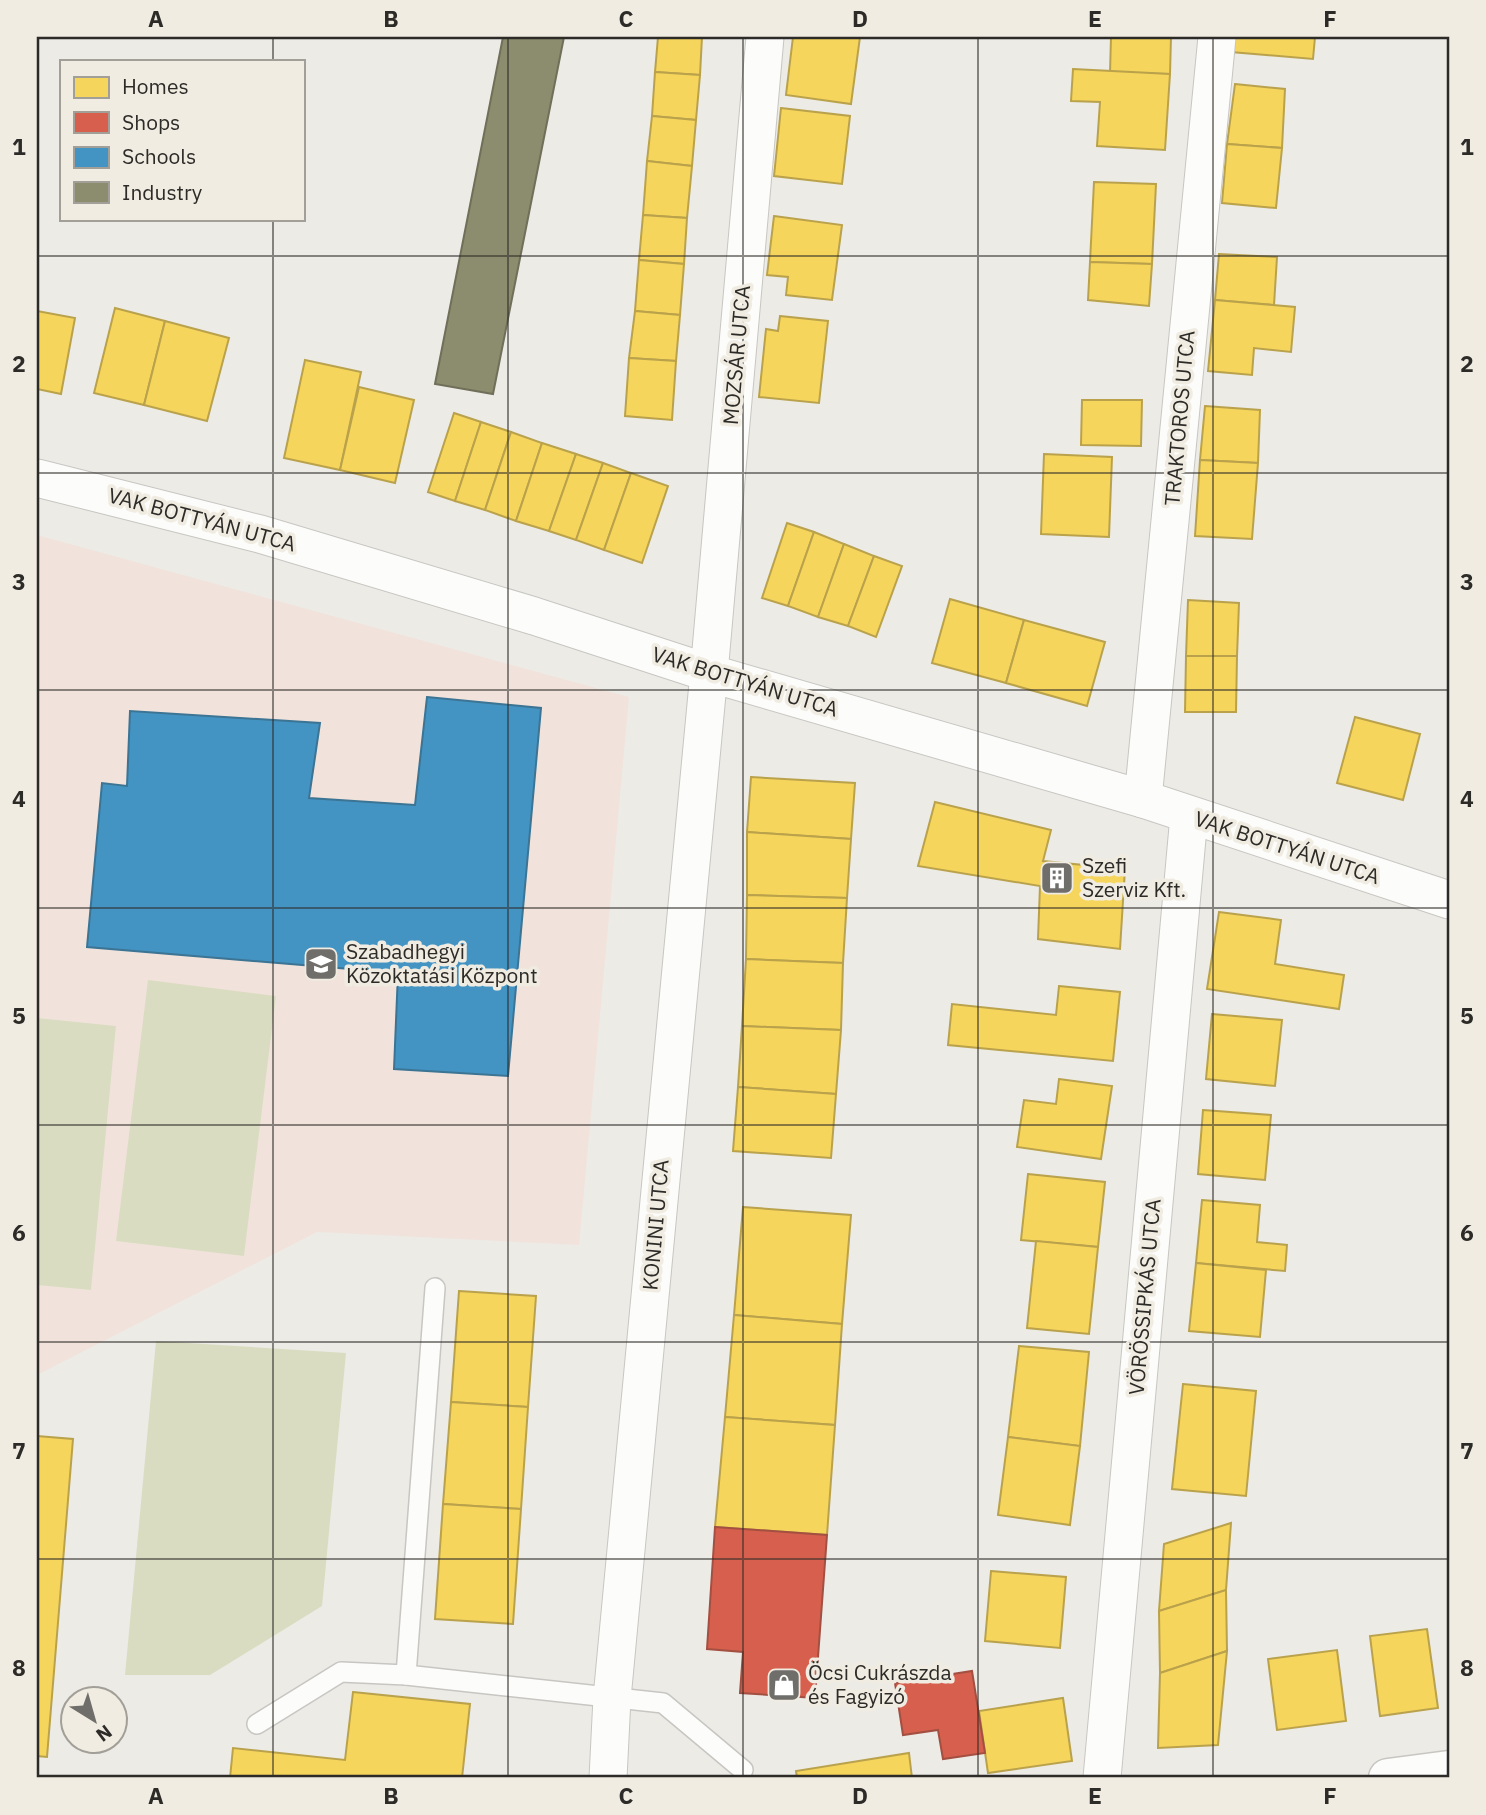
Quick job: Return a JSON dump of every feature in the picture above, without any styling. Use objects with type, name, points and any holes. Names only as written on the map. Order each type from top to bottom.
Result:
[{"type":"street","name":"MOZSÁR UTCA","points":[[709,673],[765,37]]},
{"type":"street","name":"TRAKTOROS UTCA","points":[[1143,799],[1217,37]]},
{"type":"street","name":"VAK BOTTYÁN UTCA","points":[[37,478],[260,534],[534,616],[709,673],[1143,799],[1449,900]]},
{"type":"street","name":"KONINI UTCA","points":[[608,1778],[612,1698],[709,673]]},
{"type":"street","name":"VÖRÖSSIPKÁS UTCA","points":[[1102,1778],[1189,816]]},
{"type":"street","points":[[1388,1778],[1449,1770]]},
{"type":"lane","points":[[406,1675],[435,1288]]},
{"type":"lane","points":[[257,1724],[341,1672],[406,1675],[663,1703],[743,1770]]},
{"type":"shaded area","name":"Szabadhegyi Közoktatási Központ","points":[[37,535],[629,697],[579,1245],[317,1232],[37,1375]]},
{"type":"green space","points":[[148,980],[276,996],[244,1256],[116,1241]]},
{"type":"green space","points":[[37,1018],[116,1026],[91,1290],[37,1285]]},
{"type":"green space","points":[[156,1341],[346,1353],[322,1606],[210,1675],[125,1675]]},
{"type":"building: Homes","points":[[658,37],[702,37],[700,75],[655,72]]},
{"type":"building: Homes","points":[[793,37],[860,37],[851,104],[786,95]]},
{"type":"building: Homes","points":[[1111,37],[1171,37],[1170,74],[1110,73]]},
{"type":"building: Homes","points":[[1233,37],[1315,37],[1313,59],[1231,52]]},
{"type":"building: Homes","points":[[1073,69],[1170,74],[1165,150],[1097,146],[1100,102],[1071,101]]},
{"type":"building: Homes","points":[[655,72],[700,75],[696,120],[652,116]]},
{"type":"building: Homes","points":[[1235,84],[1285,89],[1282,148],[1227,144]]},
{"type":"building: Homes","points":[[781,108],[850,116],[842,184],[774,176]]},
{"type":"building: Homes","points":[[652,116],[696,120],[692,166],[647,161]]},
{"type":"building: Homes","points":[[1227,144],[1282,148],[1276,208],[1222,203]]},
{"type":"building: Homes","points":[[647,161],[692,166],[687,218],[643,215]]},
{"type":"building: Homes","points":[[1094,182],[1156,184],[1152,264],[1090,262]]},
{"type":"building: Homes","points":[[643,215],[687,218],[684,264],[639,260]]},
{"type":"building: Homes","points":[[774,216],[842,225],[832,300],[786,295],[788,277],[767,275]]},
{"type":"building: Homes","points":[[1219,254],[1277,257],[1274,305],[1215,300]]},
{"type":"building: Homes","points":[[639,260],[684,264],[680,315],[635,311]]},
{"type":"building: Homes","points":[[1090,262],[1152,264],[1149,306],[1088,300]]},
{"type":"building: Homes","points":[[1215,300],[1295,307],[1291,352],[1254,348],[1252,375],[1208,371]]},
{"type":"building: Homes","points":[[115,308],[165,321],[144,405],[94,393]]},
{"type":"building: Homes","points":[[37,311],[75,318],[61,394],[37,389]]},
{"type":"building: Homes","points":[[635,311],[680,315],[676,361],[629,358]]},
{"type":"building: Homes","points":[[780,316],[828,321],[819,403],[759,397],[766,329],[778,331]]},
{"type":"building: Homes","points":[[165,321],[229,338],[207,421],[144,405]]},
{"type":"building: Homes","points":[[629,358],[676,361],[672,420],[625,416]]},
{"type":"building: Homes","points":[[305,360],[361,372],[340,470],[284,458]]},
{"type":"building: Homes","points":[[359,387],[414,400],[395,483],[340,470]]},
{"type":"building: Homes","points":[[1082,400],[1142,400],[1141,446],[1081,445]]},
{"type":"building: Homes","points":[[1205,406],[1260,410],[1258,463],[1200,460]]},
{"type":"building: Homes","points":[[454,413],[481,422],[455,501],[428,492]]},
{"type":"building: Homes","points":[[481,422],[511,432],[485,510],[455,501]]},
{"type":"building: Homes","points":[[511,432],[542,443],[516,521],[485,510]]},
{"type":"building: Homes","points":[[542,443],[576,454],[549,531],[516,521]]},
{"type":"building: Homes","points":[[576,454],[603,463],[576,540],[549,531]]},
{"type":"building: Homes","points":[[1044,454],[1112,457],[1109,537],[1041,534]]},
{"type":"building: Homes","points":[[1200,460],[1258,463],[1252,539],[1195,536]]},
{"type":"building: Homes","points":[[603,463],[631,473],[604,550],[576,540]]},
{"type":"building: Homes","points":[[631,473],[668,486],[642,563],[604,550]]},
{"type":"building: Homes","points":[[787,523],[814,532],[788,606],[762,598]]},
{"type":"building: Homes","points":[[814,532],[844,544],[818,617],[788,606]]},
{"type":"building: Homes","points":[[844,544],[874,556],[848,626],[818,617]]},
{"type":"building: Homes","points":[[874,556],[902,566],[876,637],[848,626]]},
{"type":"building: Homes","points":[[950,599],[1024,620],[1006,683],[932,663]]},
{"type":"building: Homes","points":[[1188,600],[1239,603],[1237,656],[1186,656]]},
{"type":"building: Homes","points":[[1024,620],[1105,642],[1087,706],[1006,683]]},
{"type":"building: Homes","points":[[1186,656],[1237,656],[1236,712],[1185,712]]},
{"type":"building: Homes","points":[[1355,717],[1420,734],[1403,800],[1337,783]]},
{"type":"building: Homes","points":[[751,777],[855,783],[851,839],[747,832]]},
{"type":"building: Homes","name":"Szefi Szerviz Kft.","points":[[935,802],[1051,830],[1043,861],[1125,869],[1120,949],[1038,939],[1040,886],[918,866]]},
{"type":"building: Homes","points":[[747,832],[851,839],[847,898],[747,895]]},
{"type":"building: Homes","points":[[747,895],[847,898],[843,963],[746,959]]},
{"type":"building: Homes","points":[[1219,912],[1281,920],[1275,964],[1344,975],[1339,1009],[1207,989]]},
{"type":"building: Homes","points":[[746,959],[843,963],[841,1030],[742,1026]]},
{"type":"building: Homes","points":[[1059,986],[1120,992],[1113,1061],[948,1045],[952,1004],[1056,1015]]},
{"type":"building: Homes","points":[[1212,1014],[1282,1020],[1275,1086],[1206,1079]]},
{"type":"building: Homes","points":[[742,1026],[841,1030],[836,1094],[738,1087]]},
{"type":"building: Homes","points":[[1059,1079],[1112,1086],[1101,1159],[1017,1147],[1024,1100],[1056,1104]]},
{"type":"building: Homes","points":[[738,1087],[836,1094],[831,1158],[733,1151]]},
{"type":"building: Homes","points":[[1203,1110],[1271,1115],[1265,1180],[1198,1174]]},
{"type":"building: Homes","points":[[1028,1174],[1105,1182],[1098,1247],[1021,1240]]},
{"type":"building: Homes","points":[[1202,1200],[1260,1205],[1257,1242],[1287,1245],[1285,1271],[1196,1263]]},
{"type":"building: Homes","points":[[743,1207],[851,1215],[842,1324],[734,1315]]},
{"type":"building: Homes","points":[[1036,1241],[1098,1247],[1089,1334],[1027,1328]]},
{"type":"building: Homes","points":[[1196,1263],[1266,1270],[1260,1337],[1189,1331]]},
{"type":"building: Homes","points":[[459,1291],[536,1296],[528,1407],[451,1402]]},
{"type":"building: Homes","points":[[734,1315],[842,1324],[835,1425],[725,1417]]},
{"type":"building: Homes","points":[[1019,1346],[1089,1352],[1080,1446],[1008,1437]]},
{"type":"building: Homes","points":[[1183,1384],[1256,1391],[1246,1496],[1172,1489]]},
{"type":"building: Homes","points":[[451,1402],[528,1407],[521,1509],[443,1504]]},
{"type":"building: Homes","points":[[725,1417],[835,1425],[827,1535],[715,1527]]},
{"type":"building: Homes","points":[[37,1436],[73,1439],[47,1757],[37,1756]]},
{"type":"building: Homes","points":[[1008,1437],[1080,1446],[1070,1525],[998,1515]]},
{"type":"building: Homes","points":[[443,1504],[521,1509],[513,1624],[435,1619]]},
{"type":"building: Homes","points":[[1231,1523],[1226,1590],[1159,1611],[1164,1544]]},
{"type":"building: Homes","points":[[991,1571],[1066,1577],[1060,1648],[985,1641]]},
{"type":"building: Homes","points":[[1226,1590],[1227,1651],[1160,1673],[1159,1611]]},
{"type":"building: Homes","points":[[1427,1629],[1438,1708],[1380,1716],[1370,1636]]},
{"type":"building: Homes","points":[[1337,1650],[1346,1721],[1277,1730],[1268,1659]]},
{"type":"building: Homes","points":[[1227,1651],[1218,1745],[1158,1748],[1160,1673]]},
{"type":"building: Homes","points":[[353,1692],[470,1704],[462,1778],[230,1778],[233,1748],[345,1760]]},
{"type":"building: Homes","points":[[1063,1698],[1072,1761],[988,1773],[979,1711]]},
{"type":"building: Homes","points":[[909,1753],[912,1778],[797,1778],[796,1771]]},
{"type":"building: Shops","points":[[715,1527],[827,1535],[815,1698],[740,1693],[743,1652],[707,1649]]},
{"type":"building: Shops","points":[[972,1671],[985,1753],[943,1759],[938,1730],[903,1735],[895,1683]]},
{"type":"building: Schools","points":[[427,697],[541,708],[508,1076],[394,1069],[398,973],[87,947],[102,783],[127,786],[130,711],[320,723],[309,798],[415,805]]},
{"type":"building: Industry","points":[[503,37],[564,37],[493,394],[435,384]]},
{"type":"place","name":"Szefi Szerviz Kft.","points":[[1057,878]]},
{"type":"place","name":"Szabadhegyi Közoktatási Központ","points":[[321,964]]},
{"type":"place","name":"Öcsi Cukrászda és Fagyizó","points":[[784,1685]]}]
